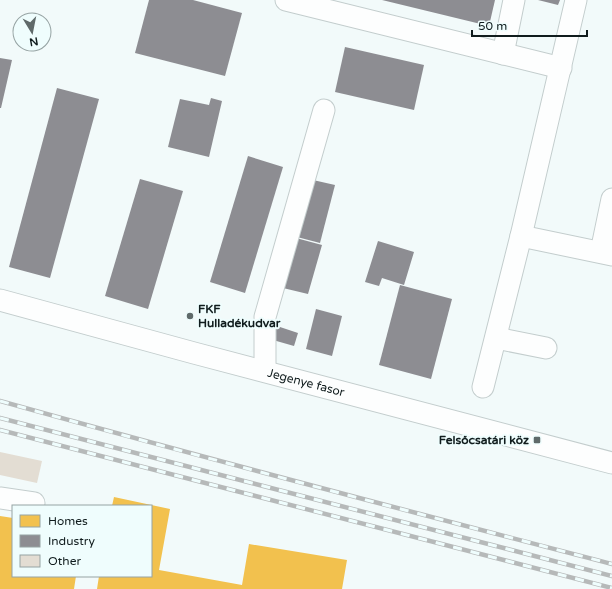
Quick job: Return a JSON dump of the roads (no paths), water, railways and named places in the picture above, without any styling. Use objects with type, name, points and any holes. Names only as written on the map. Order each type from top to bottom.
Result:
[{"type":"street","points":[[286,0],[561,68]]},
{"type":"street","points":[[503,54],[514,0]]},
{"type":"street","points":[[483,386],[521,236],[576,0]]},
{"type":"street","points":[[265,371],[265,317],[324,110]]},
{"type":"street","points":[[521,236],[606,254],[612,199]]},
{"type":"street","name":"Jegenye fasor","points":[[0,300],[194,353],[612,463]]},
{"type":"street","points":[[496,338],[546,348]]},
{"type":"street","points":[[0,498],[34,503]]},
{"type":"railway","points":[[0,401],[229,464],[612,564]]},
{"type":"railway","points":[[0,418],[612,576]]},
{"type":"railway","points":[[0,430],[612,588]]},
{"type":"place","name":"FKF Hulladékudvar","points":[[190,316]]},
{"type":"place","name":"Felsőcsatári köz","points":[[537,440]]}]
